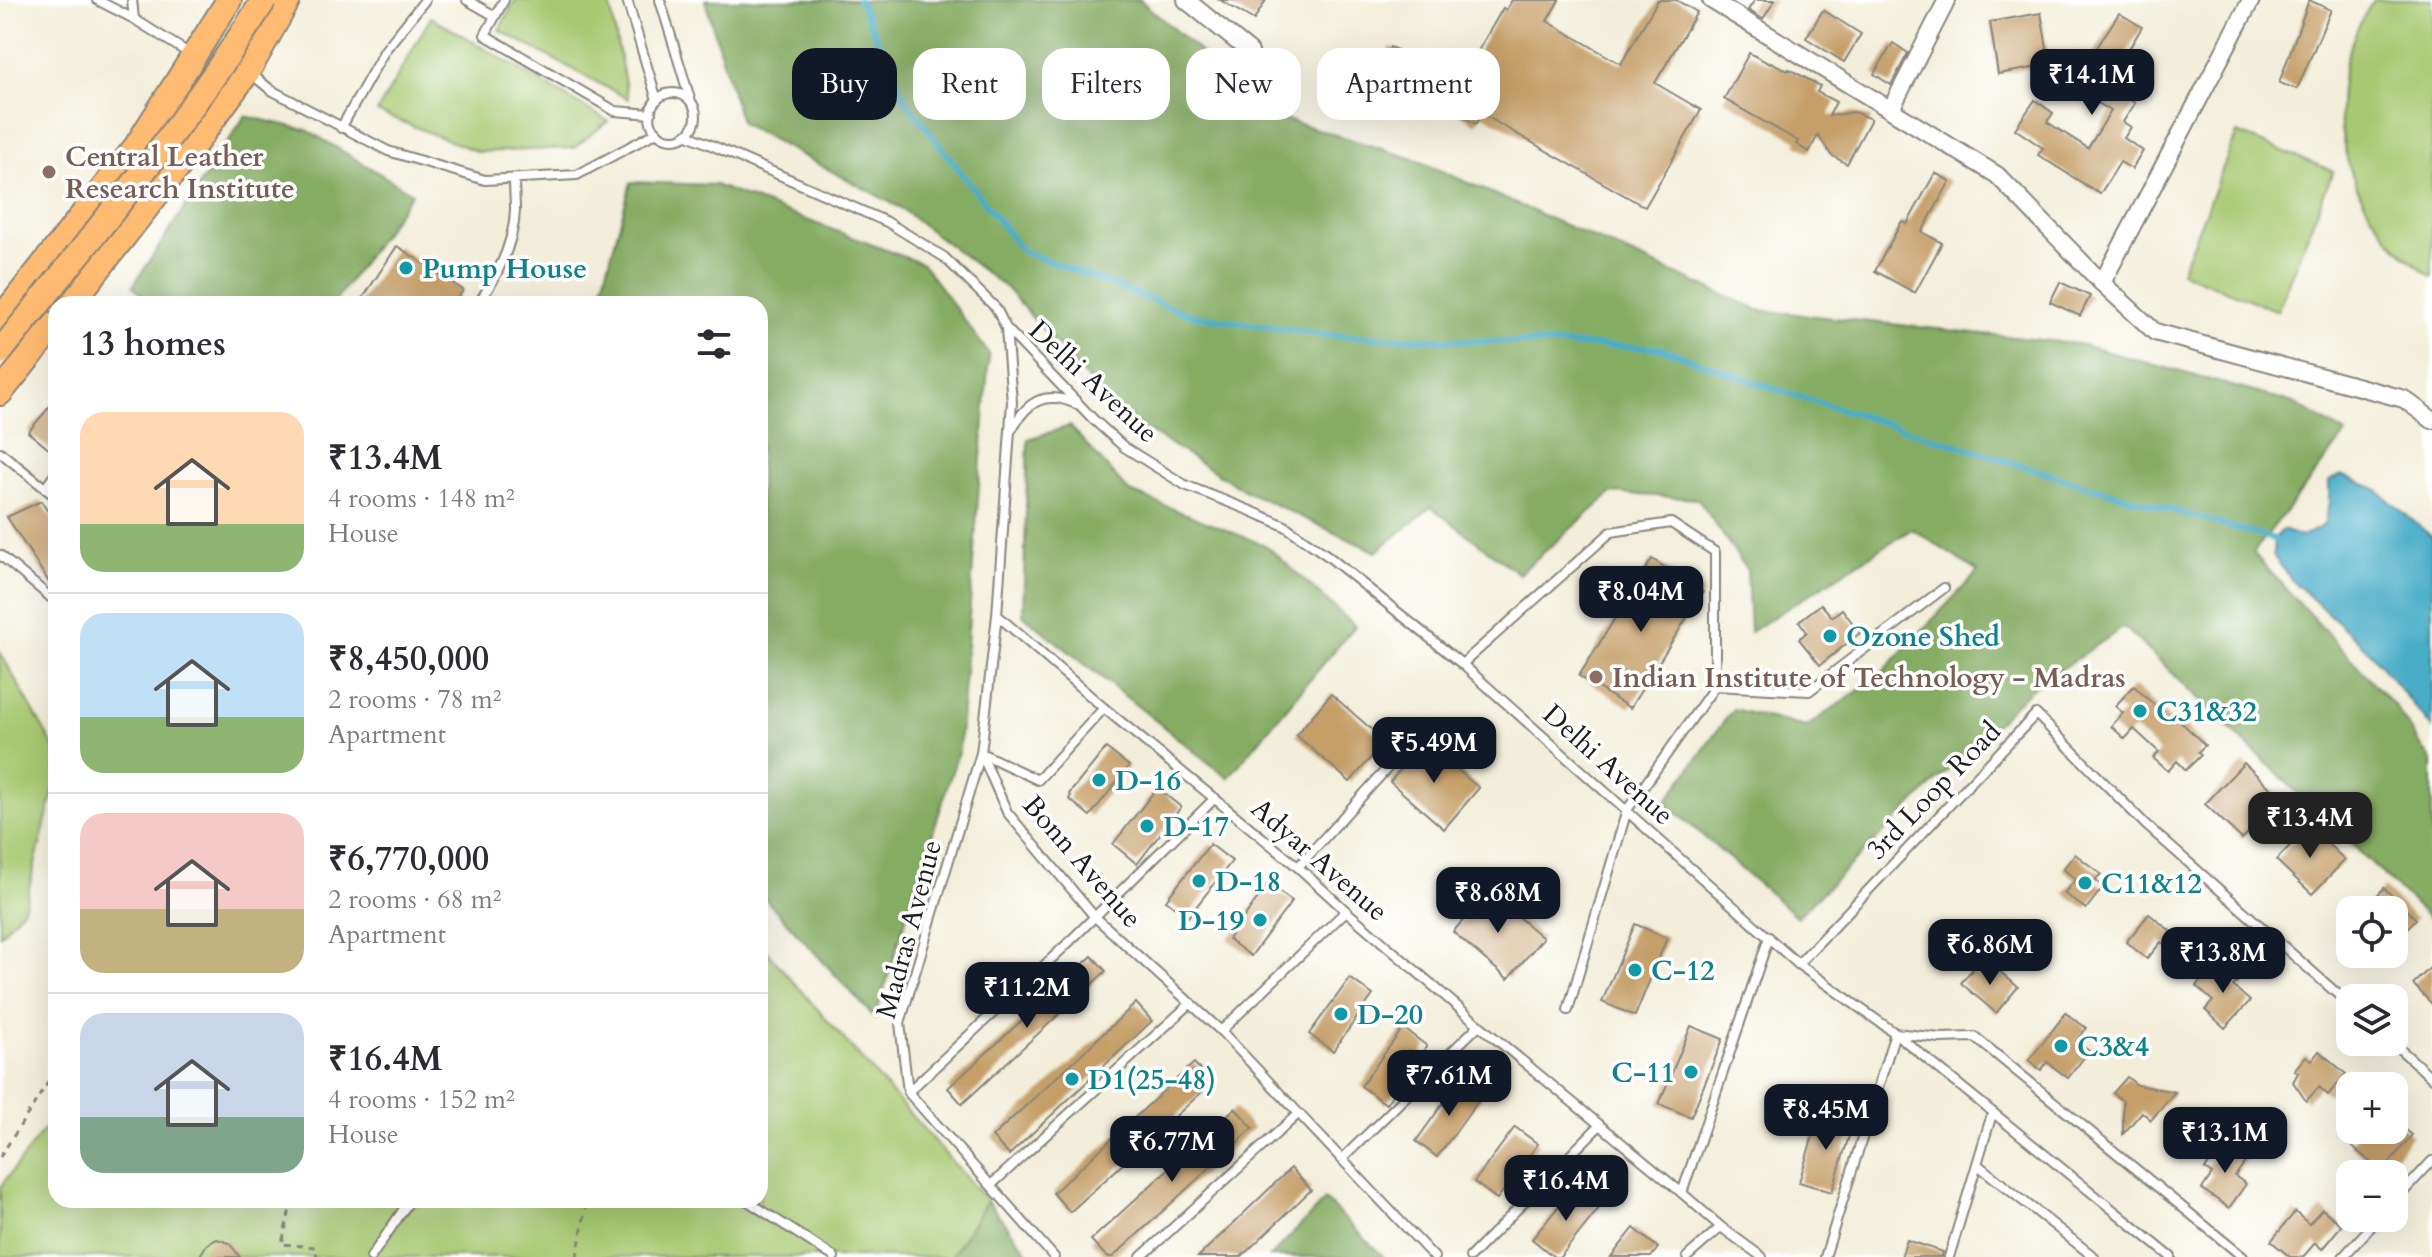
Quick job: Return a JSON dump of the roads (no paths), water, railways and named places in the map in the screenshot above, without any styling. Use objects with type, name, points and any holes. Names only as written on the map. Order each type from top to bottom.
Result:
[{"type":"main road","points":[[0,320],[136,147],[229,0]]},
{"type":"main road","points":[[0,352],[154,158],[224,64],[264,0]]},
{"type":"main road","points":[[77,296],[248,71],[288,0]]},
{"type":"main road","points":[[71,232],[107,257]]},
{"type":"main road","points":[[0,393],[48,334]]},
{"type":"street","points":[[1186,0],[1245,48]]},
{"type":"street","points":[[1711,0],[1997,175],[2102,283],[2155,332],[2404,399],[2432,420]]},
{"type":"street","points":[[1891,109],[1947,0]]},
{"type":"street","points":[[2102,283],[2251,0]]},
{"type":"lane","points":[[97,0],[194,56]]},
{"type":"lane","points":[[132,0],[134,19]]},
{"type":"lane","points":[[341,128],[385,50],[425,0]]},
{"type":"lane","points":[[467,0],[495,16]]},
{"type":"lane","points":[[504,0],[485,35],[615,111],[651,114]]},
{"type":"lane","points":[[627,0],[657,100],[651,120],[662,136],[675,139],[688,135],[696,123],[695,108],[691,102],[686,97],[671,93],[657,100]]},
{"type":"lane","points":[[660,0],[691,102]]},
{"type":"lane","points":[[248,71],[271,90],[388,151],[485,180],[577,175],[657,132]]},
{"type":"lane","name":"Delhi Avenue","points":[[688,135],[887,222],[944,257],[996,308],[1006,328],[1124,447],[1185,485],[1285,526],[1328,556],[1462,664],[1798,964],[1895,1033],[2171,1257]]},
{"type":"lane","points":[[484,296],[506,250],[515,213],[514,179]]},
{"type":"lane","points":[[1006,328],[1012,402],[997,615],[981,753],[1038,780],[1104,708]]},
{"type":"lane","points":[[1010,433],[1021,414],[1044,398],[1061,398],[1082,407]]},
{"type":"lane","points":[[0,452],[48,490]]},
{"type":"lane","points":[[45,488],[48,484]]},
{"type":"lane","points":[[1462,664],[1611,532],[1671,523],[1715,552],[1715,686],[1627,810],[1568,1010]]},
{"type":"lane","points":[[0,555],[48,595]]},
{"type":"lane","points":[[1715,686],[1809,691],[1944,588]]},
{"type":"lane","name":"Adyar Avenue","points":[[997,615],[1104,708],[1298,867],[1479,1025],[1721,1227],[1762,1257]]},
{"type":"lane","name":"3rd Loop Road","points":[[1798,964],[2036,714],[2146,825],[2336,993]]},
{"type":"lane","name":"Bonn Avenue","points":[[981,753],[1007,812],[1094,916],[1221,1031],[1434,1257]]},
{"type":"lane","name":"Madras Avenue","points":[[908,1092],[900,1023],[981,753]]},
{"type":"lane","points":[[1298,867],[1391,764]]},
{"type":"lane","points":[[1054,1257],[908,1092],[1215,798]]},
{"type":"lane","points":[[1221,1031],[1346,911]]},
{"type":"lane","points":[[1682,1193],[1769,937]]},
{"type":"lane","points":[[991,1185],[1191,1003]]},
{"type":"lane","points":[[1342,1159],[1479,1025]]},
{"type":"lane","points":[[1825,1257],[1895,1033],[1940,1038],[1975,1037],[2243,1257]]},
{"type":"lane","points":[[2408,1056],[2432,1078]]},
{"type":"lane","points":[[1141,1257],[1298,1114]]},
{"type":"lane","points":[[1949,1257],[1992,1114]]},
{"type":"lane","points":[[1470,1257],[1600,1125]]},
{"type":"lane","points":[[2408,1187],[2432,1161]]},
{"type":"lane","points":[[1978,1165],[2094,1257]]},
{"type":"lane","points":[[371,1257],[405,1208]]},
{"type":"lane","points":[[758,1208],[834,1257]]},
{"type":"lane","points":[[1687,1257],[1721,1227]]},
{"type":"lane","points":[[2343,1257],[2366,1232]]},
{"type":"water","points":[[2341,475],[2375,488],[2432,537],[2432,728],[2370,652],[2292,580],[2273,556],[2274,539],[2282,530],[2302,537],[2324,525],[2329,481]]},
{"type":"waterway","points":[[859,0],[905,100],[1022,251],[1191,315],[1324,335],[1660,348],[1759,384],[2091,487],[2274,539]]},
{"type":"place","name":"Central Leather Research Institute","points":[[49,172]]},
{"type":"place","name":"Pump House","points":[[406,268]]},
{"type":"place","name":"Ozone Shed","points":[[1830,636]]},
{"type":"place","name":"Indian Institute of Technology - Madras","points":[[1596,677]]},
{"type":"place","name":"C31&32","points":[[2140,711]]},
{"type":"place","name":"D-16","points":[[1099,780]]},
{"type":"place","name":"D-17","points":[[1147,826]]},
{"type":"place","name":"D-18","points":[[1199,881]]},
{"type":"place","name":"C11&12","points":[[2085,883]]},
{"type":"place","name":"D-19","points":[[1260,920]]},
{"type":"place","name":"C-12","points":[[1635,970]]},
{"type":"place","name":"D-20","points":[[1341,1014]]},
{"type":"place","name":"C3&4","points":[[2061,1046]]},
{"type":"place","name":"C-11","points":[[1691,1072]]},
{"type":"place","name":"D1(25-48)","points":[[1072,1079]]}]
